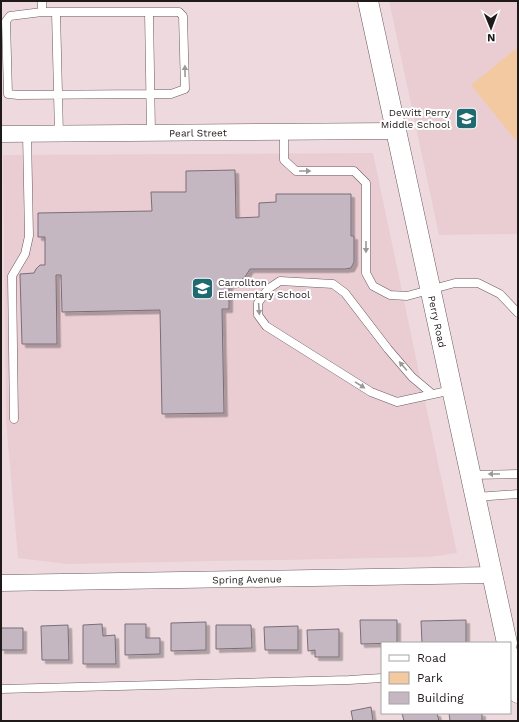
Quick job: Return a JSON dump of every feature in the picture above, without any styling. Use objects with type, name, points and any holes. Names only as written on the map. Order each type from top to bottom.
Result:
[{"type":"street","name":"Perry Road","points":[[368,1],[507,642]]},
{"type":"street","name":"Pearl Street","points":[[1,134],[395,131]]},
{"type":"street","name":"Spring Avenue","points":[[1,583],[492,575]]},
{"type":"street","points":[[511,662],[518,693]]},
{"type":"lane","points":[[42,1],[42,12]]},
{"type":"lane","points":[[42,12],[56,12],[179,12],[183,16],[186,74],[185,89],[171,94],[8,94],[6,22],[10,16],[42,12]]},
{"type":"lane","points":[[56,12],[59,134]]},
{"type":"lane","points":[[149,12],[151,133]]},
{"type":"lane","points":[[284,132],[284,160],[296,171],[354,171],[366,183],[366,274],[373,286],[390,295],[407,296],[455,283],[478,283],[500,294],[518,314]]},
{"type":"lane","points":[[14,419],[12,276],[25,254],[28,236],[27,134]]},
{"type":"lane","points":[[431,393],[412,377],[388,350],[345,292],[334,284],[280,281],[268,289],[258,303],[258,315],[266,326],[371,392],[397,402],[431,393],[452,390]]},
{"type":"lane","points":[[470,475],[518,474]]},
{"type":"lane","points":[[475,497],[518,494]]},
{"type":"lane","points":[[1,689],[381,678]]},
{"type":"shaded area","name":"DeWitt Perry Middle School","points":[[389,1],[518,1],[518,234],[439,235]]},
{"type":"shaded area","name":"Carrollton Elementary School","points":[[373,153],[457,553],[429,557],[67,564],[18,558],[6,421],[3,155]]},
{"type":"green space","points":[[518,47],[518,143],[471,85]]},
{"type":"building","points":[[235,170],[236,218],[259,217],[259,203],[276,202],[276,194],[351,194],[351,236],[354,236],[354,262],[351,268],[345,269],[250,269],[245,277],[237,283],[229,285],[229,309],[222,309],[224,413],[162,414],[160,310],[62,312],[61,275],[56,275],[57,344],[22,344],[20,274],[34,273],[40,265],[45,265],[45,237],[38,237],[38,213],[152,211],[151,192],[186,192],[186,171]]},
{"type":"building","points":[[360,620],[397,620],[397,642],[361,644]]},
{"type":"building","points":[[466,620],[466,642],[422,642],[421,621]]},
{"type":"building","points":[[206,622],[206,650],[171,651],[171,623]]},
{"type":"building","points":[[102,624],[103,636],[115,635],[116,664],[83,664],[83,625]]},
{"type":"building","points":[[125,624],[146,624],[146,638],[160,638],[160,654],[125,655]]},
{"type":"building","points":[[68,625],[69,660],[42,660],[41,626]]},
{"type":"building","points":[[216,625],[251,625],[252,648],[216,649]]},
{"type":"building","points":[[298,626],[298,650],[265,650],[264,627]]},
{"type":"building","points":[[1,628],[23,628],[23,650],[1,650]]},
{"type":"building","points":[[339,629],[339,657],[315,657],[315,650],[308,651],[307,630]]},
{"type":"building","points":[[371,707],[373,721],[353,721],[351,711]]},
{"type":"building","points":[[402,714],[437,714],[439,721],[404,721]]},
{"type":"building","points":[[449,714],[482,714],[482,721],[450,721]]},
{"type":"place","name":"DeWitt Perry Middle School","points":[[466,118]]},
{"type":"place","name":"Carrollton Elementary School","points":[[203,288]]}]
